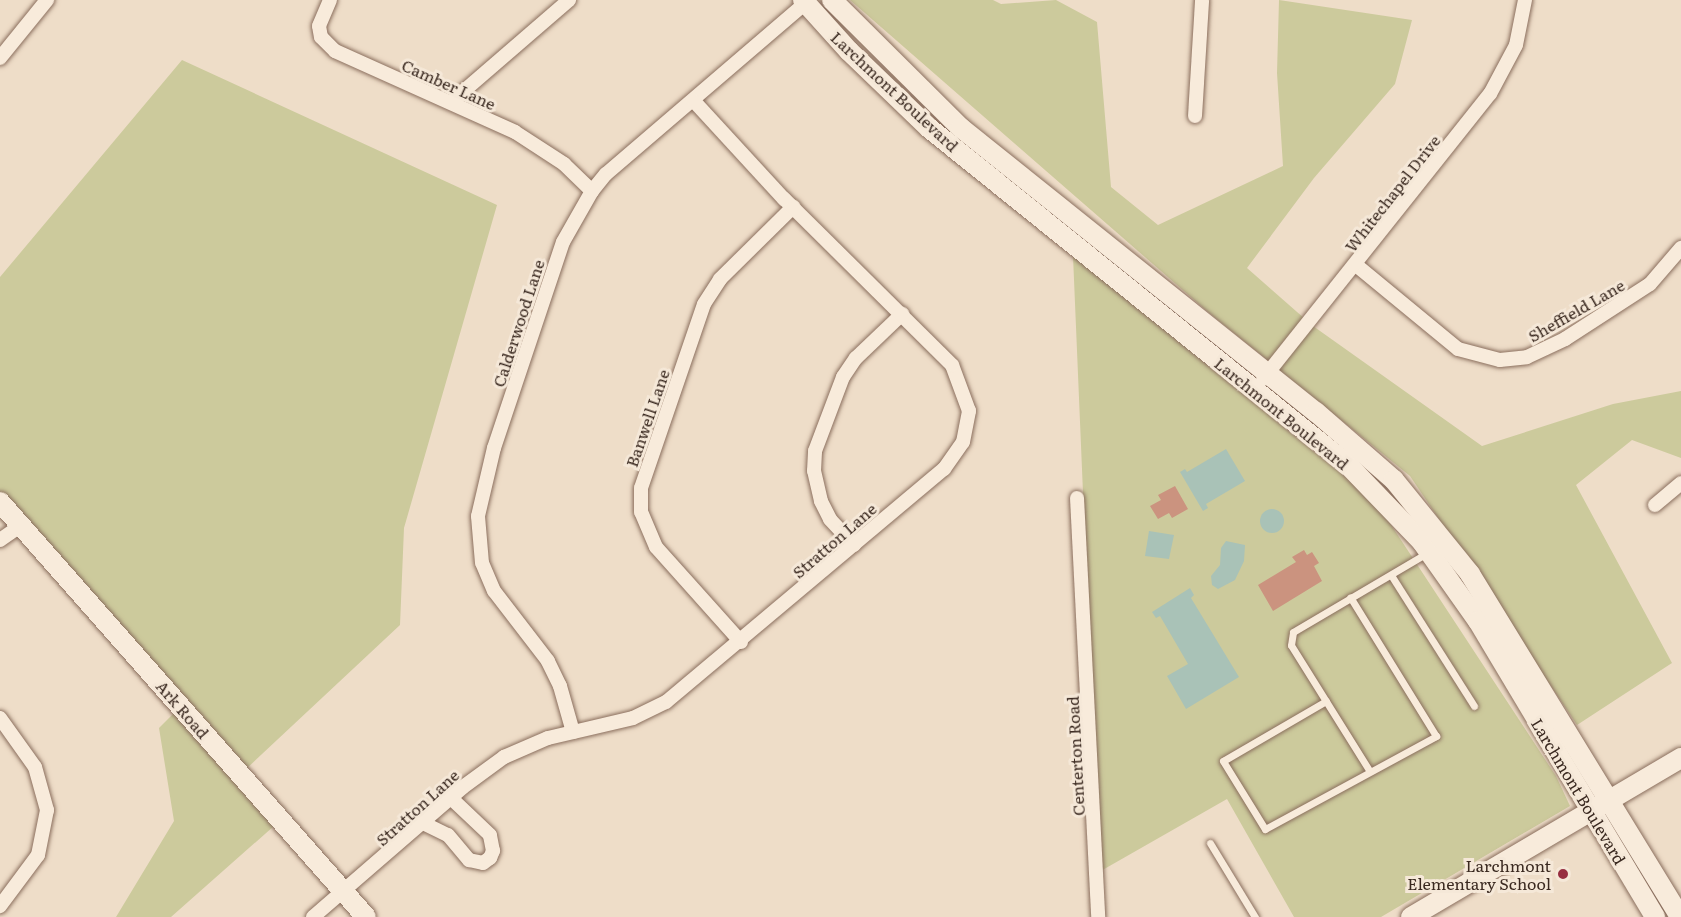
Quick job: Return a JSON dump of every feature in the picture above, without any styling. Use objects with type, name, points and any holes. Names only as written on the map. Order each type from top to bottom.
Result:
[{"type":"street","points":[[0,58],[47,0]]},
{"type":"street","name":"Camber Lane","points":[[330,0],[319,26],[327,45],[536,144],[592,191]]},
{"type":"street","points":[[451,102],[569,0]]},
{"type":"street","name":"Larchmont Boulevard","points":[[832,0],[896,68],[961,128],[1376,462],[1447,541],[1534,676],[1680,917]]},
{"type":"street","points":[[1195,116],[1202,0]]},
{"type":"street","name":"Whitechapel Drive","points":[[1254,390],[1356,265],[1500,78],[1516,45],[1525,0]]},
{"type":"street","name":"Larchmont Boulevard","points":[[806,1],[849,51],[929,128],[1348,465],[1429,552],[1478,621],[1655,917]]},
{"type":"street","name":"Calderwood Lane","points":[[573,732],[560,686],[548,661],[487,578],[477,532],[480,500],[494,448],[560,252],[576,213],[592,191],[806,1]]},
{"type":"street","name":"Stratton Lane","points":[[313,917],[345,893],[452,798],[518,749],[650,711],[741,642],[944,469],[963,442],[968,427],[966,394],[952,365],[793,207],[693,100]]},
{"type":"street","name":"Banwell Lane","points":[[741,642],[656,547],[641,512],[641,488],[704,304],[720,279],[793,207]]},
{"type":"street","name":"Sheffield Lane","points":[[1356,265],[1458,349],[1500,360],[1527,357],[1565,339],[1650,284],[1681,248]]},
{"type":"street","points":[[854,544],[830,519],[821,501],[814,471],[815,451],[843,377],[856,358],[902,314]]},
{"type":"street","points":[[1655,505],[1681,483]]},
{"type":"street","name":"Centerton Road","points":[[1077,498],[1098,917]]},
{"type":"street","name":"Ark Road","points":[[0,501],[366,917]]},
{"type":"street","points":[[0,540],[20,525]]},
{"type":"street","points":[[0,718],[35,767],[47,810],[38,855],[23,880],[0,906]]},
{"type":"street","points":[[1411,917],[1610,802],[1681,758]]},
{"type":"street","points":[[424,824],[448,835],[469,860],[483,863],[489,858],[494,843],[490,835],[452,798]]},
{"type":"lane","points":[[1369,770],[1291,645],[1293,632],[1447,541]]},
{"type":"lane","points":[[1391,575],[1474,706]]},
{"type":"lane","points":[[1326,701],[1223,761],[1265,830],[1369,770],[1382,769],[1436,736],[1350,597]]},
{"type":"lane","points":[[1210,843],[1255,917]]},
{"type":"shaded area","points":[[850,0],[993,0],[1001,4],[1056,0],[1097,22],[1111,187],[1158,225],[1283,166],[1277,73],[1279,0],[1412,20],[1395,84],[1314,178],[1247,268],[1313,326],[1482,446],[1613,404],[1681,391],[1681,458],[1632,440],[1576,485],[1672,663],[1577,725],[1410,476],[1208,312]]},
{"type":"shaded area","points":[[182,60],[497,205],[404,528],[400,625],[245,770],[283,818],[171,917],[116,917],[174,821],[159,728],[180,707],[0,496],[0,277]]},
{"type":"shaded area","points":[[1073,256],[1376,502],[1556,776],[1570,806],[1381,917],[1294,917],[1227,799],[1099,872]]},
{"type":"shaded area","points":[[1226,449],[1245,481],[1206,504],[1208,508],[1203,511],[1180,472],[1185,469],[1187,472]]},
{"type":"shaded area","points":[[1267,509],[1277,509],[1284,516],[1284,526],[1277,533],[1267,533],[1260,526],[1260,516]]},
{"type":"shaded area","points":[[1149,531],[1174,535],[1169,559],[1145,556]]},
{"type":"shaded area","points":[[1226,541],[1245,545],[1244,561],[1235,580],[1218,589],[1212,585],[1211,576],[1220,565],[1221,548]]},
{"type":"shaded area","points":[[1190,588],[1194,595],[1191,598],[1239,677],[1186,709],[1167,676],[1188,664],[1160,616],[1156,618],[1152,612]]},
{"type":"building","points":[[1175,486],[1188,509],[1172,518],[1169,513],[1158,519],[1150,506],[1161,500],[1158,495]]},
{"type":"building","points":[[1304,550],[1307,555],[1312,552],[1319,563],[1314,566],[1322,581],[1273,611],[1258,585],[1296,562],[1292,557]]},
{"type":"place","name":"Larchmont Elementary School","points":[[1563,874]]}]
